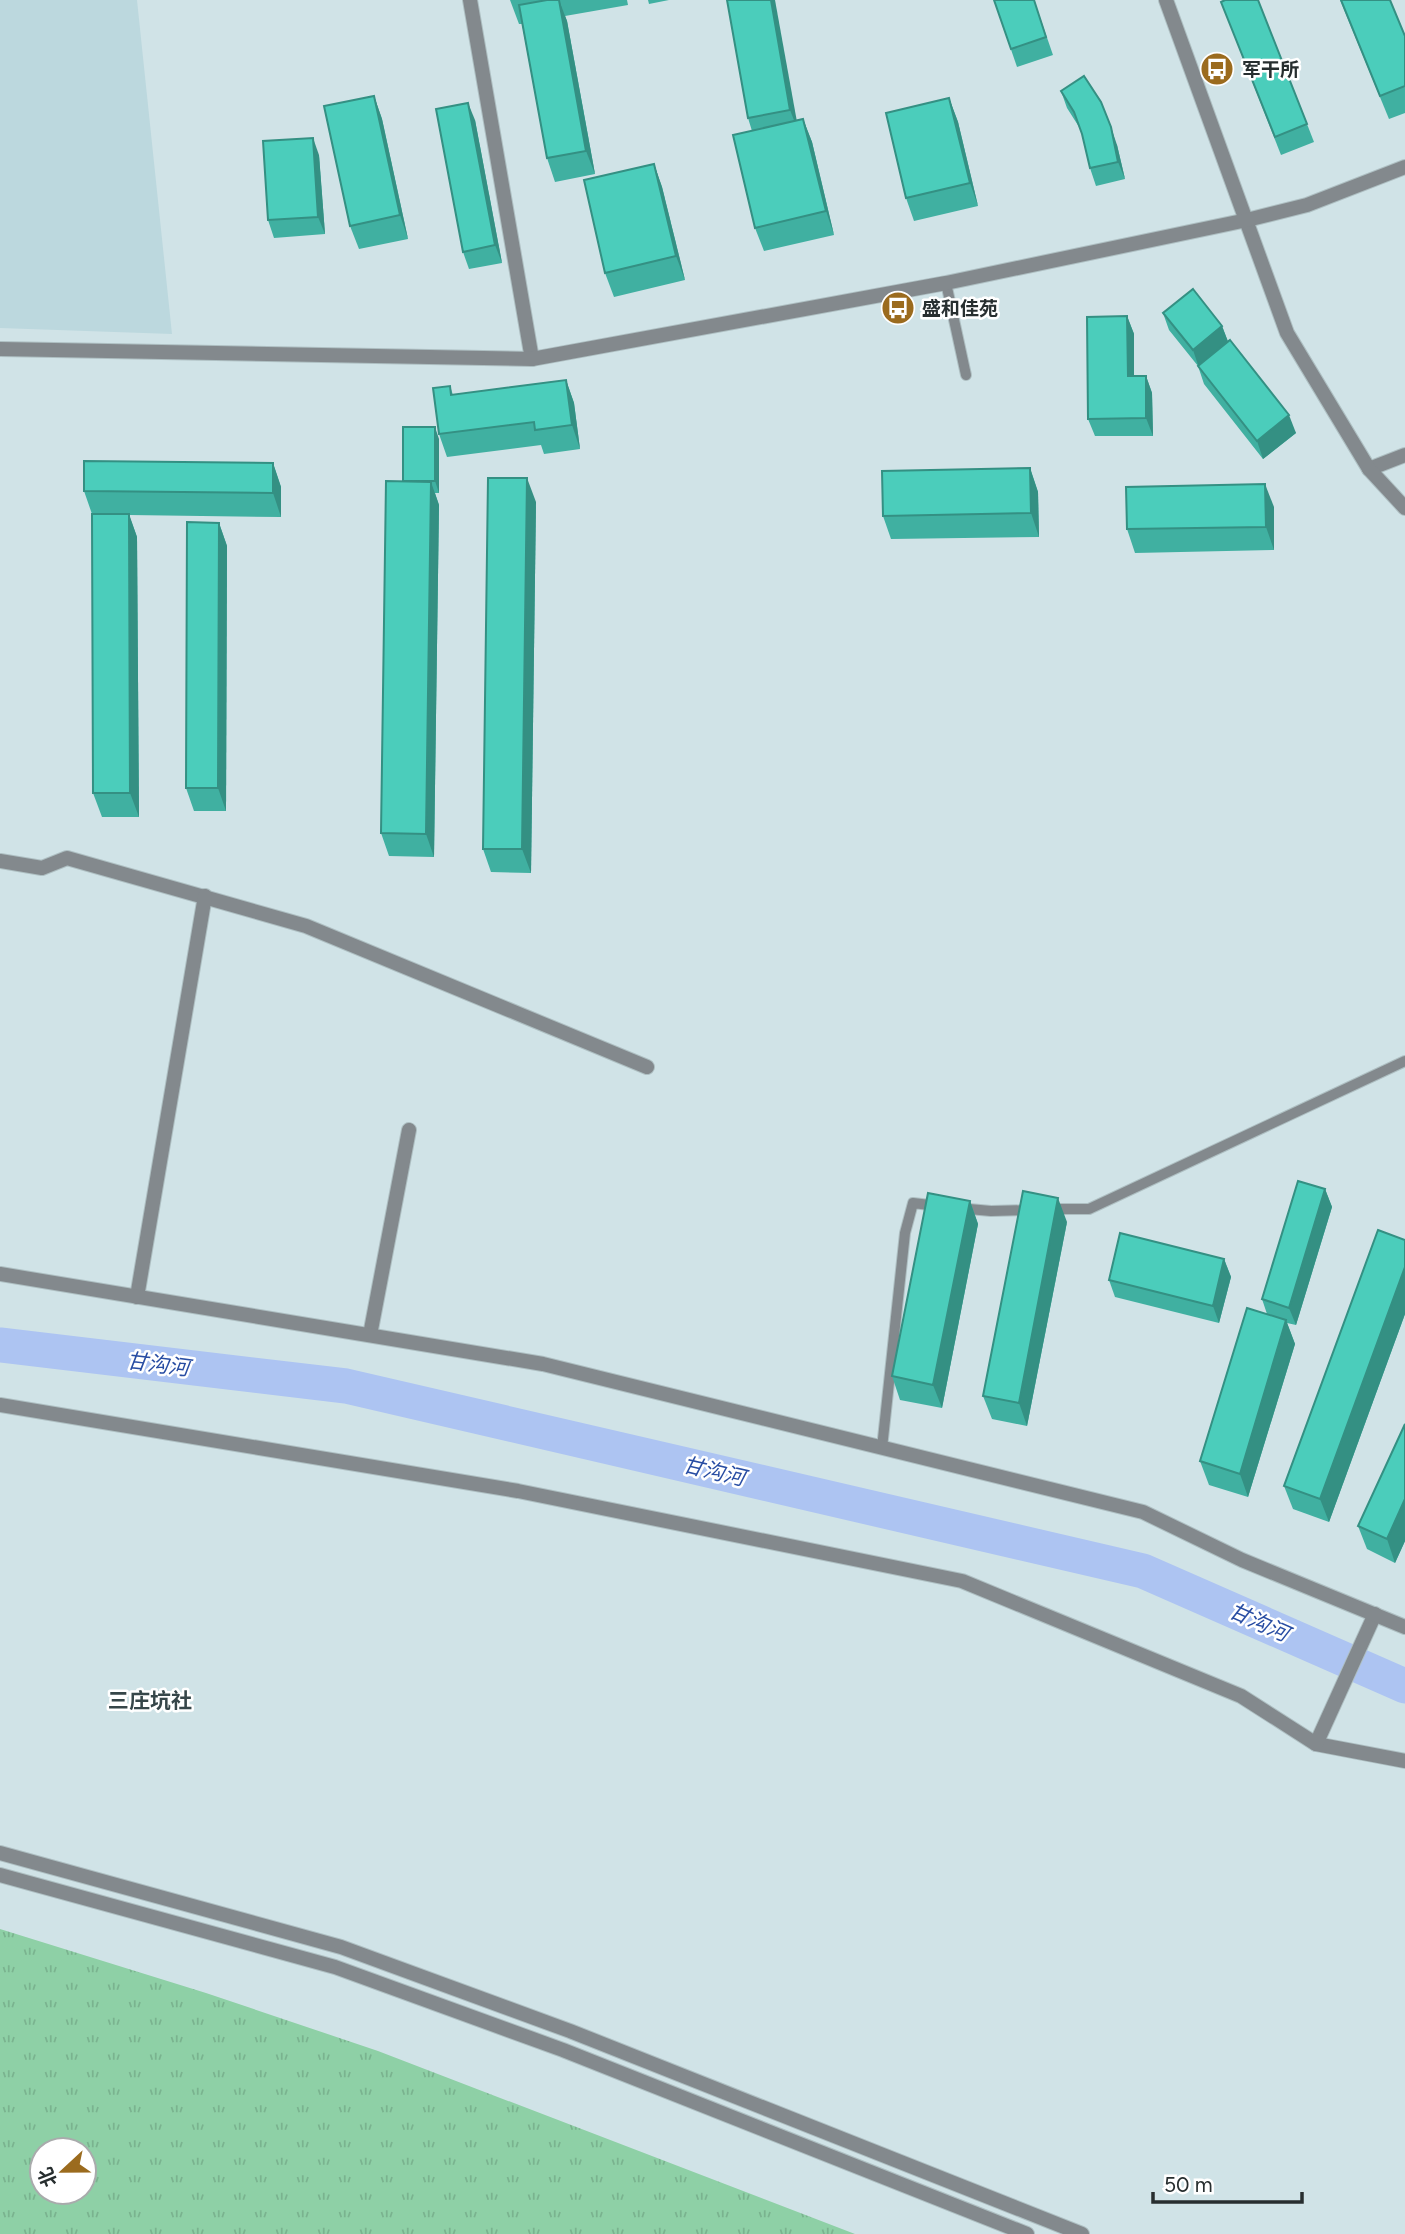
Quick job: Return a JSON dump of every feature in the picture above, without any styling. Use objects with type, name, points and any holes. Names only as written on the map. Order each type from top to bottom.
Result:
[{"type":"street","points":[[470,0],[532,359]]},
{"type":"street","points":[[1166,0],[1287,333],[1369,469],[1405,508]]},
{"type":"street","points":[[0,349],[532,359],[946,283],[1247,220],[1307,205],[1405,167]]},
{"type":"street","points":[[1369,469],[1405,455]]},
{"type":"street","points":[[0,861],[42,868],[67,858],[306,926],[647,1067]]},
{"type":"street","points":[[137,1297],[205,896]]},
{"type":"street","points":[[370,1335],[409,1130]]},
{"type":"street","points":[[0,1274],[543,1364],[1143,1512],[1242,1560],[1405,1626]]},
{"type":"street","points":[[0,1405],[518,1491],[962,1581],[1241,1696],[1316,1744],[1405,1761]]},
{"type":"street","points":[[1316,1744],[1375,1615]]},
{"type":"street","points":[[0,1853],[341,1947],[570,2031],[1082,2234]]},
{"type":"street","points":[[0,1875],[335,1967],[563,2050],[1027,2234]]},
{"type":"lane","points":[[946,283],[966,375]]},
{"type":"lane","points":[[883,1448],[905,1233],[913,1203],[991,1211],[1089,1209],[1405,1061]]},
{"type":"shaded area","points":[[0,0],[137,0],[172,334],[0,328]]},
{"type":"green space","points":[[0,1929],[206,1993],[378,2051],[855,2234],[0,2234]]},
{"type":"building","points":[[559,0],[586,151],[547,158],[519,5]]},
{"type":"building","points":[[727,0],[771,0],[790,110],[748,118]]},
{"type":"building","points":[[994,0],[1034,0],[1046,37],[1011,49]]},
{"type":"building","points":[[1258,0],[1307,124],[1275,137],[1221,2]]},
{"type":"building","points":[[1341,0],[1390,0],[1405,36],[1405,86],[1380,96]]},
{"type":"building","points":[[1084,76],[1101,102],[1111,127],[1118,162],[1090,168],[1074,112],[1061,91]]},
{"type":"building","points":[[374,96],[400,215],[350,226],[324,106]]},
{"type":"building","points":[[949,98],[970,183],[906,198],[886,113]]},
{"type":"building","points":[[468,103],[495,245],[463,252],[436,109]]},
{"type":"building","points":[[803,119],[826,211],[755,228],[733,135]]},
{"type":"building","points":[[313,138],[318,217],[268,220],[263,141]]},
{"type":"building","points":[[654,164],[676,256],[605,273],[584,180]]},
{"type":"building","points":[[1193,289],[1222,326],[1193,350],[1163,313]]},
{"type":"building","points":[[1127,316],[1128,376],[1146,376],[1146,418],[1088,419],[1087,317]]},
{"type":"building","points":[[1230,340],[1289,415],[1257,441],[1198,366]]},
{"type":"building","points":[[566,380],[572,425],[535,430],[534,422],[439,434],[433,388],[450,386],[451,395]]},
{"type":"building","points":[[403,427],[435,427],[435,481],[403,481]]},
{"type":"building","points":[[84,461],[273,463],[273,493],[84,491]]},
{"type":"building","points":[[1030,468],[1031,513],[883,516],[882,471]]},
{"type":"building","points":[[488,478],[527,478],[522,849],[483,849]]},
{"type":"building","points":[[386,481],[431,482],[426,834],[381,833]]},
{"type":"building","points":[[1265,484],[1266,527],[1127,529],[1126,487]]},
{"type":"building","points":[[92,514],[129,514],[130,793],[93,793]]},
{"type":"building","points":[[187,522],[219,523],[218,788],[186,788]]},
{"type":"building","points":[[1298,1181],[1325,1189],[1289,1308],[1262,1299]]},
{"type":"building","points":[[1023,1191],[1058,1198],[1019,1403],[983,1396]]},
{"type":"building","points":[[928,1193],[970,1201],[933,1385],[892,1376]]},
{"type":"building","points":[[1378,1230],[1405,1240],[1405,1267],[1320,1499],[1284,1486]]},
{"type":"building","points":[[1120,1233],[1224,1259],[1213,1306],[1109,1280]]},
{"type":"building","points":[[1247,1308],[1286,1320],[1240,1474],[1200,1461]]},
{"type":"building","points":[[1405,1424],[1405,1499],[1387,1539],[1358,1526]]},
{"type":"waterway","name":"甘沟河","points":[[0,1345],[346,1386],[1143,1571],[1405,1686]]},
{"type":"place","name":"军干所","points":[[1217,69]]},
{"type":"place","name":"盛和佳苑","points":[[898,308]]},
{"type":"district","name":"三庄坑社","points":[[150,1700]]}]
